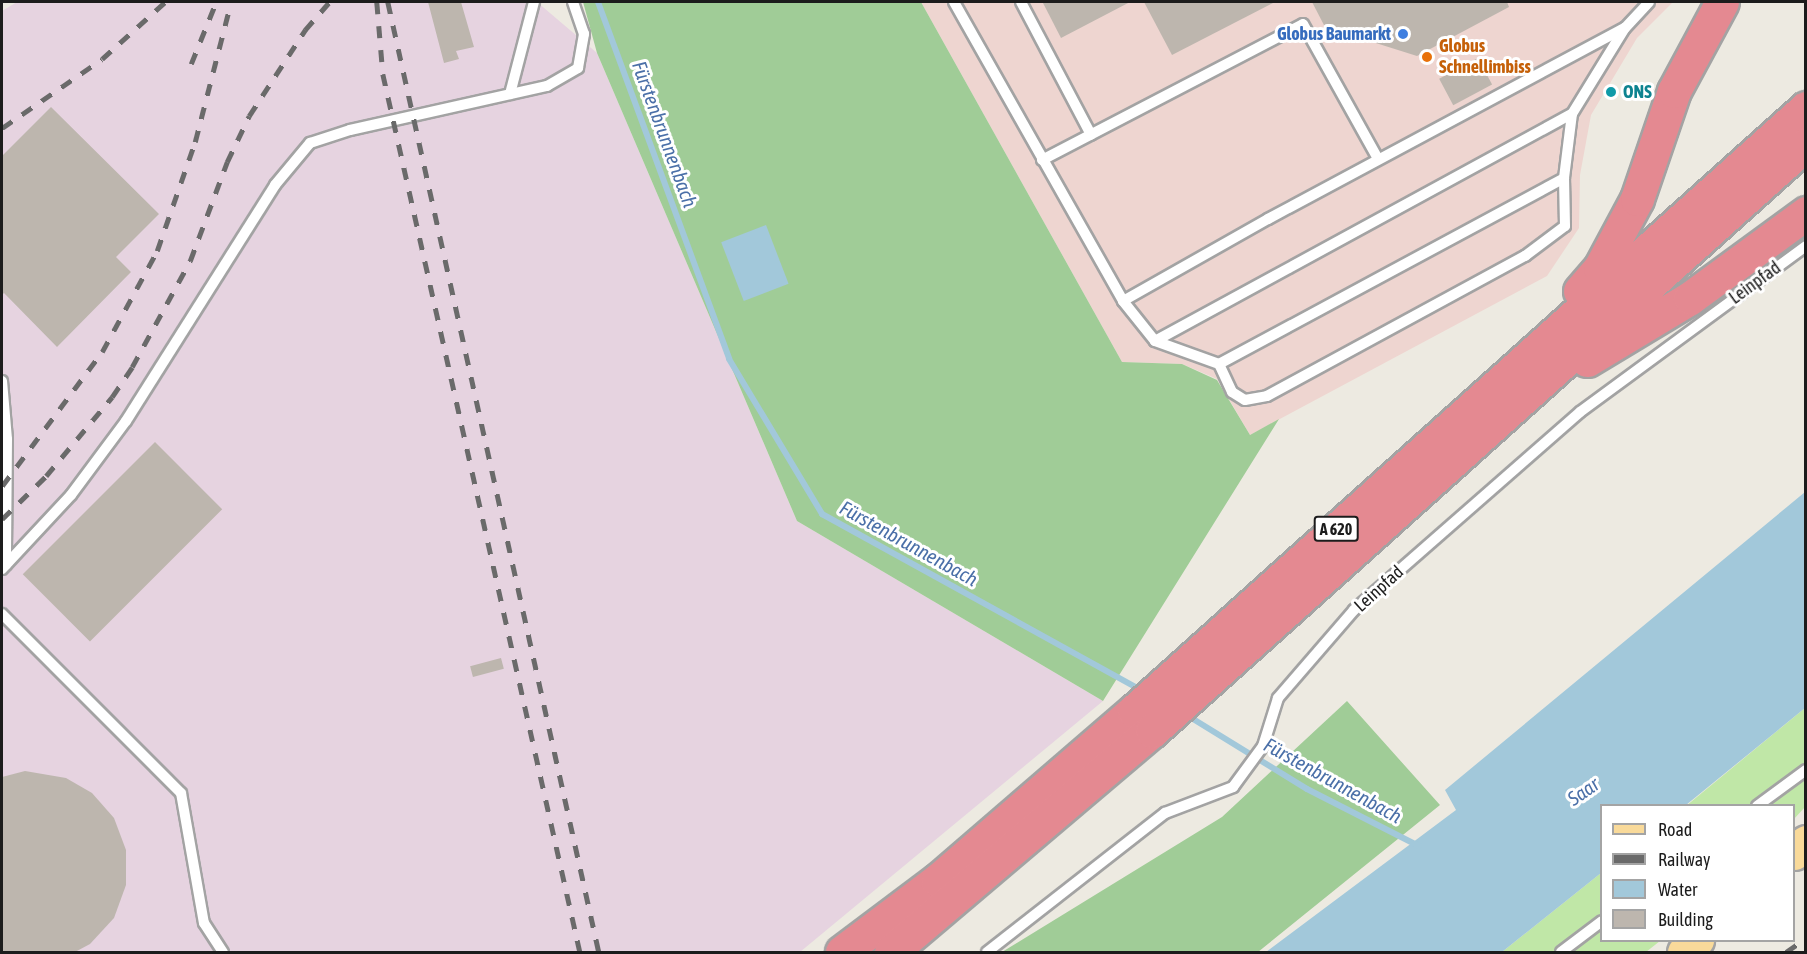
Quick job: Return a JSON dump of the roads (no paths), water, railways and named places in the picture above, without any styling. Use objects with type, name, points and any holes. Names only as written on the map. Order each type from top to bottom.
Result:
[{"type":"highway","points":[[1509,393],[1600,268],[1637,199],[1674,91],[1722,2]]},
{"type":"highway","name":"A 620","points":[[1509,393],[1806,108]]},
{"type":"highway","name":"A 620","points":[[891,952],[1183,685],[1509,393],[1806,144]]},
{"type":"highway","points":[[1509,393],[1690,298],[1806,213]]},
{"type":"highway","name":"A 620","points":[[842,952],[1143,722]]},
{"type":"lane","points":[[510,94],[534,2]]},
{"type":"lane","points":[[4,567],[71,495],[126,421],[275,185],[310,143],[350,130],[547,86],[579,68],[584,34],[573,2]]},
{"type":"lane","points":[[954,2],[1123,302],[1155,342],[1219,364],[1232,392],[1245,400],[1267,396],[1548,243],[1565,226],[1564,178],[1572,114],[1625,28],[1650,2]]},
{"type":"lane","points":[[1021,2],[1091,135]]},
{"type":"lane","points":[[1042,160],[1304,24],[1378,159]]},
{"type":"lane","points":[[1123,302],[1378,159],[1625,28]]},
{"type":"lane","points":[[1155,342],[1572,114]]},
{"type":"lane","points":[[1219,364],[1564,178]]},
{"type":"lane","name":"Leinpfad","points":[[987,952],[1165,813],[1233,787],[1263,746],[1278,698],[1354,610],[1580,412],[1806,246]]},
{"type":"lane","points":[[2,381],[7,439],[4,567]]},
{"type":"lane","points":[[2,614],[181,793],[204,923],[223,952]]},
{"type":"lane","points":[[1760,804],[1806,770]]},
{"type":"lane","points":[[1561,952],[1600,923]]},
{"type":"water","points":[[766,225],[789,284],[744,301],[721,242]]},
{"type":"water","name":"Saar","points":[[1805,492],[1805,708],[1687,804],[1600,804],[1600,874],[1502,952],[1266,952],[1456,810],[1445,790]]},
{"type":"waterway","name":"Fürstenbrunnenbach","points":[[598,2],[729,359],[822,514],[1142,691]]},
{"type":"waterway","name":"Fürstenbrunnenbach","points":[[1185,714],[1307,789],[1419,846]]},
{"type":"railway","points":[[2,128],[102,59],[165,2]]},
{"type":"railway","points":[[191,64],[216,2]]},
{"type":"railway","points":[[2,486],[102,352],[157,251],[195,142],[231,2]]},
{"type":"railway","points":[[2,519],[46,476],[112,397],[132,367],[190,261],[227,162],[249,116],[305,30],[329,2]]},
{"type":"railway","points":[[377,2],[383,74],[580,952]]},
{"type":"railway","points":[[388,2],[599,952]]},
{"type":"railway","points":[[1786,952],[1806,938]]},
{"type":"place","name":"Globus Baumarkt","points":[[1403,34]]},
{"type":"place","name":"Globus Schnellimbiss","points":[[1427,57]]},
{"type":"place","name":"ONS","points":[[1611,92]]}]
